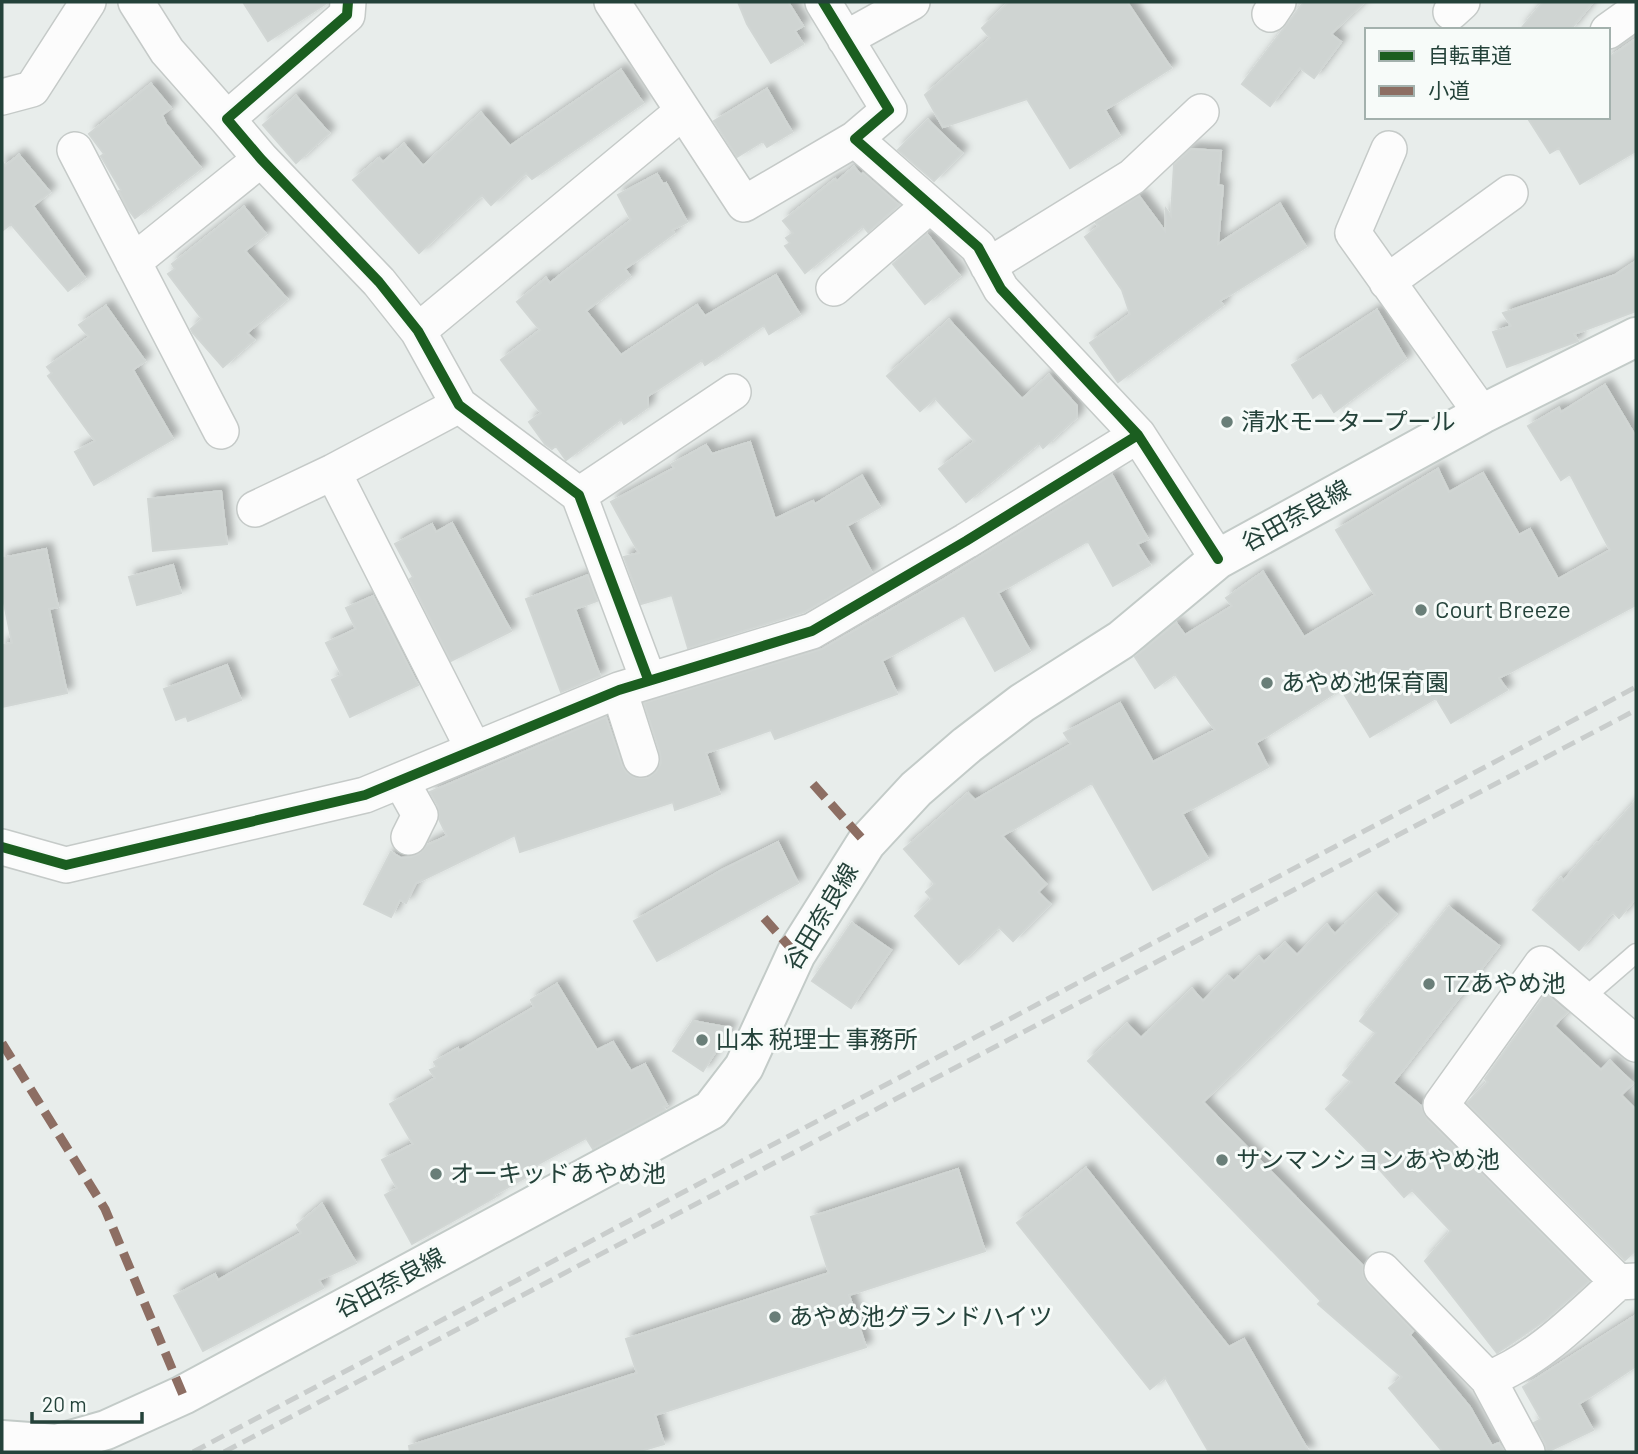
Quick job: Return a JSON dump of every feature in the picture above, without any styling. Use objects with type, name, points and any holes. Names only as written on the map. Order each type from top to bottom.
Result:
[{"type":"main road","name":"谷田奈良線","points":[[2,1440],[57,1444],[106,1430],[183,1395],[711,1110],[744,1067],[796,954],[866,843],[916,789],[967,745],[1022,703],[1121,640],[1217,559],[1482,414],[1636,337]]},
{"type":"street","points":[[2,97],[32,89],[88,2]]},
{"type":"street","points":[[136,2],[167,51],[261,159],[379,282],[418,331],[459,405],[579,495],[633,684],[641,759]]},
{"type":"street","points":[[227,119],[347,15],[348,2]]},
{"type":"street","points":[[612,2],[744,205],[855,139],[888,110],[823,2]]},
{"type":"street","points":[[845,38],[912,2]]},
{"type":"street","points":[[1610,30],[1636,11]]},
{"type":"street","points":[[418,331],[682,112]]},
{"type":"street","points":[[988,266],[1132,177],[1201,112]]},
{"type":"street","points":[[855,139],[978,247],[1000,289],[1139,435],[1217,559]]},
{"type":"street","points":[[1389,149],[1353,233],[1482,414]]},
{"type":"street","points":[[75,150],[221,431]]},
{"type":"street","points":[[133,262],[261,159]]},
{"type":"street","points":[[1388,282],[1510,193]]},
{"type":"street","points":[[834,288],[930,205]]},
{"type":"street","points":[[579,495],[733,392]]},
{"type":"street","points":[[255,509],[333,472],[459,405]]},
{"type":"street","points":[[2,847],[66,865],[365,795],[633,684],[812,631],[1139,435]]},
{"type":"street","points":[[333,472],[474,750]]},
{"type":"street","points":[[401,780],[420,815],[409,837]]},
{"type":"street","points":[[1488,1379],[1512,1370],[1627,1282],[1441,1105],[1542,964],[1636,1044]]},
{"type":"street","points":[[1382,1270],[1488,1379],[1527,1452]]},
{"type":"lane","points":[[1583,999],[1636,953]]},
{"type":"building","points":[[243,2],[328,2],[268,41]]},
{"type":"building","points":[[738,2],[788,2],[803,26],[795,31],[803,44],[771,63],[747,24]]},
{"type":"building","points":[[1009,2],[1127,2],[1171,68],[1105,110],[1120,136],[1070,168],[1027,99],[943,127],[925,95],[990,38],[982,28]]},
{"type":"building","points":[[1304,2],[1364,2],[1331,34],[1341,42],[1314,78],[1300,68],[1270,106],[1242,84]]},
{"type":"building","points":[[1543,2],[1593,2],[1572,28],[1522,28]]},
{"type":"building","points":[[1636,39],[1636,151],[1580,184],[1559,148],[1550,153],[1528,119],[1610,119],[1610,57]]},
{"type":"building","points":[[621,70],[643,103],[532,179],[526,173],[491,205],[482,195],[419,253],[353,180],[379,158],[383,162],[404,144],[423,166],[481,113],[510,146]]},
{"type":"building","points":[[151,84],[171,108],[162,115],[166,124],[201,168],[135,218],[101,156],[104,154],[89,134]]},
{"type":"building","points":[[767,89],[792,132],[767,147],[763,141],[737,157],[714,121]]},
{"type":"building","points":[[296,96],[329,133],[296,163],[263,125]]},
{"type":"building","points":[[928,120],[962,153],[934,181],[898,150]]},
{"type":"building","points":[[1191,149],[1221,151],[1218,185],[1223,186],[1218,244],[1280,204],[1306,247],[1220,301],[1223,305],[1118,382],[1090,343],[1130,314],[1122,290],[1085,237],[1099,226],[1096,223],[1139,196],[1165,231],[1166,209],[1171,216],[1174,165]]},
{"type":"building","points":[[19,155],[50,192],[33,206],[85,278],[68,291],[11,224],[2,231],[2,161],[5,166]]},
{"type":"building","points":[[854,167],[899,205],[868,232],[863,226],[805,273],[785,246],[790,243],[786,238],[793,233],[783,221]]},
{"type":"building","points":[[657,174],[663,184],[666,183],[687,222],[672,230],[674,233],[625,269],[630,276],[586,311],[621,355],[697,305],[705,316],[776,275],[800,315],[769,334],[764,325],[705,365],[702,360],[648,396],[648,407],[624,424],[621,419],[566,460],[556,446],[552,449],[545,444],[529,422],[541,413],[501,360],[540,330],[517,302],[546,278],[550,283],[631,220],[618,195]]},
{"type":"building","points":[[244,207],[266,234],[245,251],[287,299],[247,333],[254,340],[223,367],[193,333],[191,329],[202,319],[168,274],[175,269],[172,264]]},
{"type":"building","points":[[927,234],[960,276],[925,304],[893,264]]},
{"type":"building","points":[[1636,261],[1636,311],[1574,334],[1578,341],[1507,367],[1493,332],[1511,326],[1503,313],[1615,275]]},
{"type":"building","points":[[106,306],[145,361],[133,370],[173,439],[94,485],[75,452],[95,441],[48,376],[52,373],[47,367],[89,337],[79,325]]},
{"type":"building","points":[[1377,310],[1406,359],[1334,412],[1321,392],[1313,398],[1292,365]]},
{"type":"building","points":[[949,320],[1022,399],[1049,375],[1077,406],[1077,417],[1043,448],[1039,443],[966,502],[939,469],[975,441],[935,398],[920,411],[887,376]]},
{"type":"building","points":[[1605,385],[1636,437],[1636,605],[1499,678],[1507,690],[1451,723],[1436,698],[1370,737],[1341,689],[1256,743],[1268,767],[1182,814],[1208,859],[1153,890],[1092,783],[1002,836],[1046,884],[1038,892],[1050,904],[1013,941],[999,927],[959,964],[915,916],[932,899],[926,892],[935,884],[904,849],[968,793],[975,800],[1071,744],[1064,733],[1120,703],[1153,762],[1215,730],[1175,674],[1155,688],[1135,657],[1176,623],[1185,635],[1232,606],[1226,598],[1263,572],[1304,637],[1375,595],[1336,530],[1438,469],[1449,492],[1483,473],[1519,535],[1530,529],[1558,579],[1610,550],[1570,474],[1561,480],[1528,426],[1559,408],[1561,412]]},
{"type":"building","points":[[750,442],[775,519],[813,501],[815,504],[862,476],[880,507],[847,526],[872,573],[804,612],[688,648],[672,595],[641,604],[624,557],[639,553],[611,502],[674,468],[672,464],[706,445],[712,454]]},
{"type":"building","points":[[1112,475],[1148,539],[1137,544],[1150,565],[1113,586],[1088,541],[998,593],[1030,651],[995,671],[964,615],[882,661],[897,694],[775,739],[771,730],[706,753],[720,794],[675,810],[673,802],[520,852],[515,835],[416,883],[406,903],[400,900],[391,917],[364,904],[391,852],[401,858],[411,857],[419,854],[427,845],[447,836],[439,819],[438,806],[430,792],[606,717],[627,773],[636,778],[648,778],[656,772],[661,763],[644,703],[822,649],[944,579]]},
{"type":"building","points":[[221,491],[227,544],[153,551],[148,499]]},
{"type":"building","points":[[452,523],[511,631],[451,661],[395,544],[432,524],[436,532]]},
{"type":"building","points":[[46,549],[58,607],[49,609],[67,693],[2,707],[2,645],[12,643],[2,593],[2,558]]},
{"type":"building","points":[[173,565],[181,593],[137,605],[129,577]]},
{"type":"building","points":[[588,575],[597,601],[575,609],[600,676],[561,692],[526,599]]},
{"type":"building","points":[[373,596],[418,685],[350,717],[332,680],[342,675],[326,643],[356,629],[346,608]]},
{"type":"building","points":[[227,665],[241,700],[188,721],[186,716],[176,720],[164,689]]},
{"type":"building","points":[[1636,801],[1636,898],[1619,918],[1613,912],[1579,950],[1533,910]]},
{"type":"building","points":[[778,842],[798,883],[657,961],[634,921],[722,870]]},
{"type":"building","points":[[1376,894],[1396,914],[1203,1102],[1363,1266],[1363,1276],[1368,1284],[1413,1331],[1410,1335],[1470,1407],[1492,1446],[1499,1443],[1504,1452],[1443,1452],[1389,1388],[1402,1377],[1318,1304],[1321,1301],[1088,1061],[1127,1024],[1141,1038],[1192,989],[1203,1001],[1228,976],[1234,981],[1259,957],[1264,962],[1285,943],[1297,955],[1327,925],[1335,934]]},
{"type":"building","points":[[1449,907],[1499,946],[1393,1083],[1421,1106],[1427,1119],[1589,1281],[1544,1321],[1497,1353],[1425,1261],[1451,1231],[1412,1190],[1404,1197],[1378,1168],[1382,1165],[1326,1109],[1352,1082],[1343,1075],[1376,1033],[1360,1021]]},
{"type":"building","points":[[852,923],[891,950],[851,1008],[812,981]]},
{"type":"building","points":[[557,984],[597,1050],[613,1042],[631,1071],[645,1064],[667,1105],[663,1107],[665,1110],[593,1149],[586,1138],[527,1170],[530,1175],[412,1244],[385,1195],[397,1188],[382,1160],[413,1144],[390,1104],[435,1078],[430,1070],[437,1067],[434,1062],[458,1048],[459,1051],[534,1007],[531,1000]]},
{"type":"building","points":[[1546,994],[1567,1012],[1554,1026],[1601,1070],[1610,1061],[1633,1083],[1621,1095],[1636,1110],[1636,1250],[1625,1260],[1467,1103],[1488,1082],[1485,1079]]},
{"type":"building","name":"山本 税理士 事務所","points":[[693,1021],[731,1028],[703,1071],[673,1051]]},
{"type":"building","name":"あやめ池グランドハイツ","points":[[1086,1168],[1229,1347],[1244,1339],[1309,1452],[1209,1452],[1165,1377],[1150,1389],[1017,1223]]},
{"type":"building","name":"あやめ池グランドハイツ","points":[[958,1169],[985,1251],[849,1295],[866,1347],[655,1415],[664,1444],[637,1452],[410,1452],[409,1446],[637,1373],[626,1339],[829,1273],[811,1217]]},
{"type":"building","points":[[322,1204],[356,1263],[319,1280],[323,1288],[203,1351],[174,1296],[215,1274],[218,1280],[301,1233],[297,1225]]},
{"type":"building","points":[[1636,1315],[1636,1366],[1579,1404],[1593,1430],[1547,1452],[1534,1423],[1541,1419],[1523,1387]]},
{"type":"railway","points":[[193,1452],[1636,687]]},
{"type":"railway","points":[[224,1452],[1636,710]]},
{"type":"marked path","points":[[813,784],[866,843]]},
{"type":"marked path","points":[[764,918],[796,954]]},
{"type":"marked path","points":[[2,1043],[105,1209],[183,1395]]},
{"type":"cycle path","points":[[348,2],[347,15],[227,119],[261,159],[379,282],[418,331],[459,405],[579,495],[648,679]]},
{"type":"cycle path","points":[[823,2],[889,110],[855,139],[978,247],[1001,289],[1138,435],[1218,559]]},
{"type":"cycle path","points":[[2,847],[66,865],[365,795],[619,690],[812,631],[966,541],[1138,435]]},
{"type":"place","name":"清水モータープール","points":[[1227,422]]},
{"type":"place","name":"Court Breeze","points":[[1421,610]]},
{"type":"place","name":"あやめ池保育園","points":[[1267,683]]},
{"type":"place","name":"TZあやめ池","points":[[1429,984]]},
{"type":"place","name":"山本 税理士 事務所","points":[[702,1040]]},
{"type":"place","name":"サンマンションあやめ池","points":[[1222,1160]]},
{"type":"place","name":"オーキッドあやめ池","points":[[436,1174]]},
{"type":"place","name":"あやめ池グランドハイツ","points":[[775,1317]]}]
